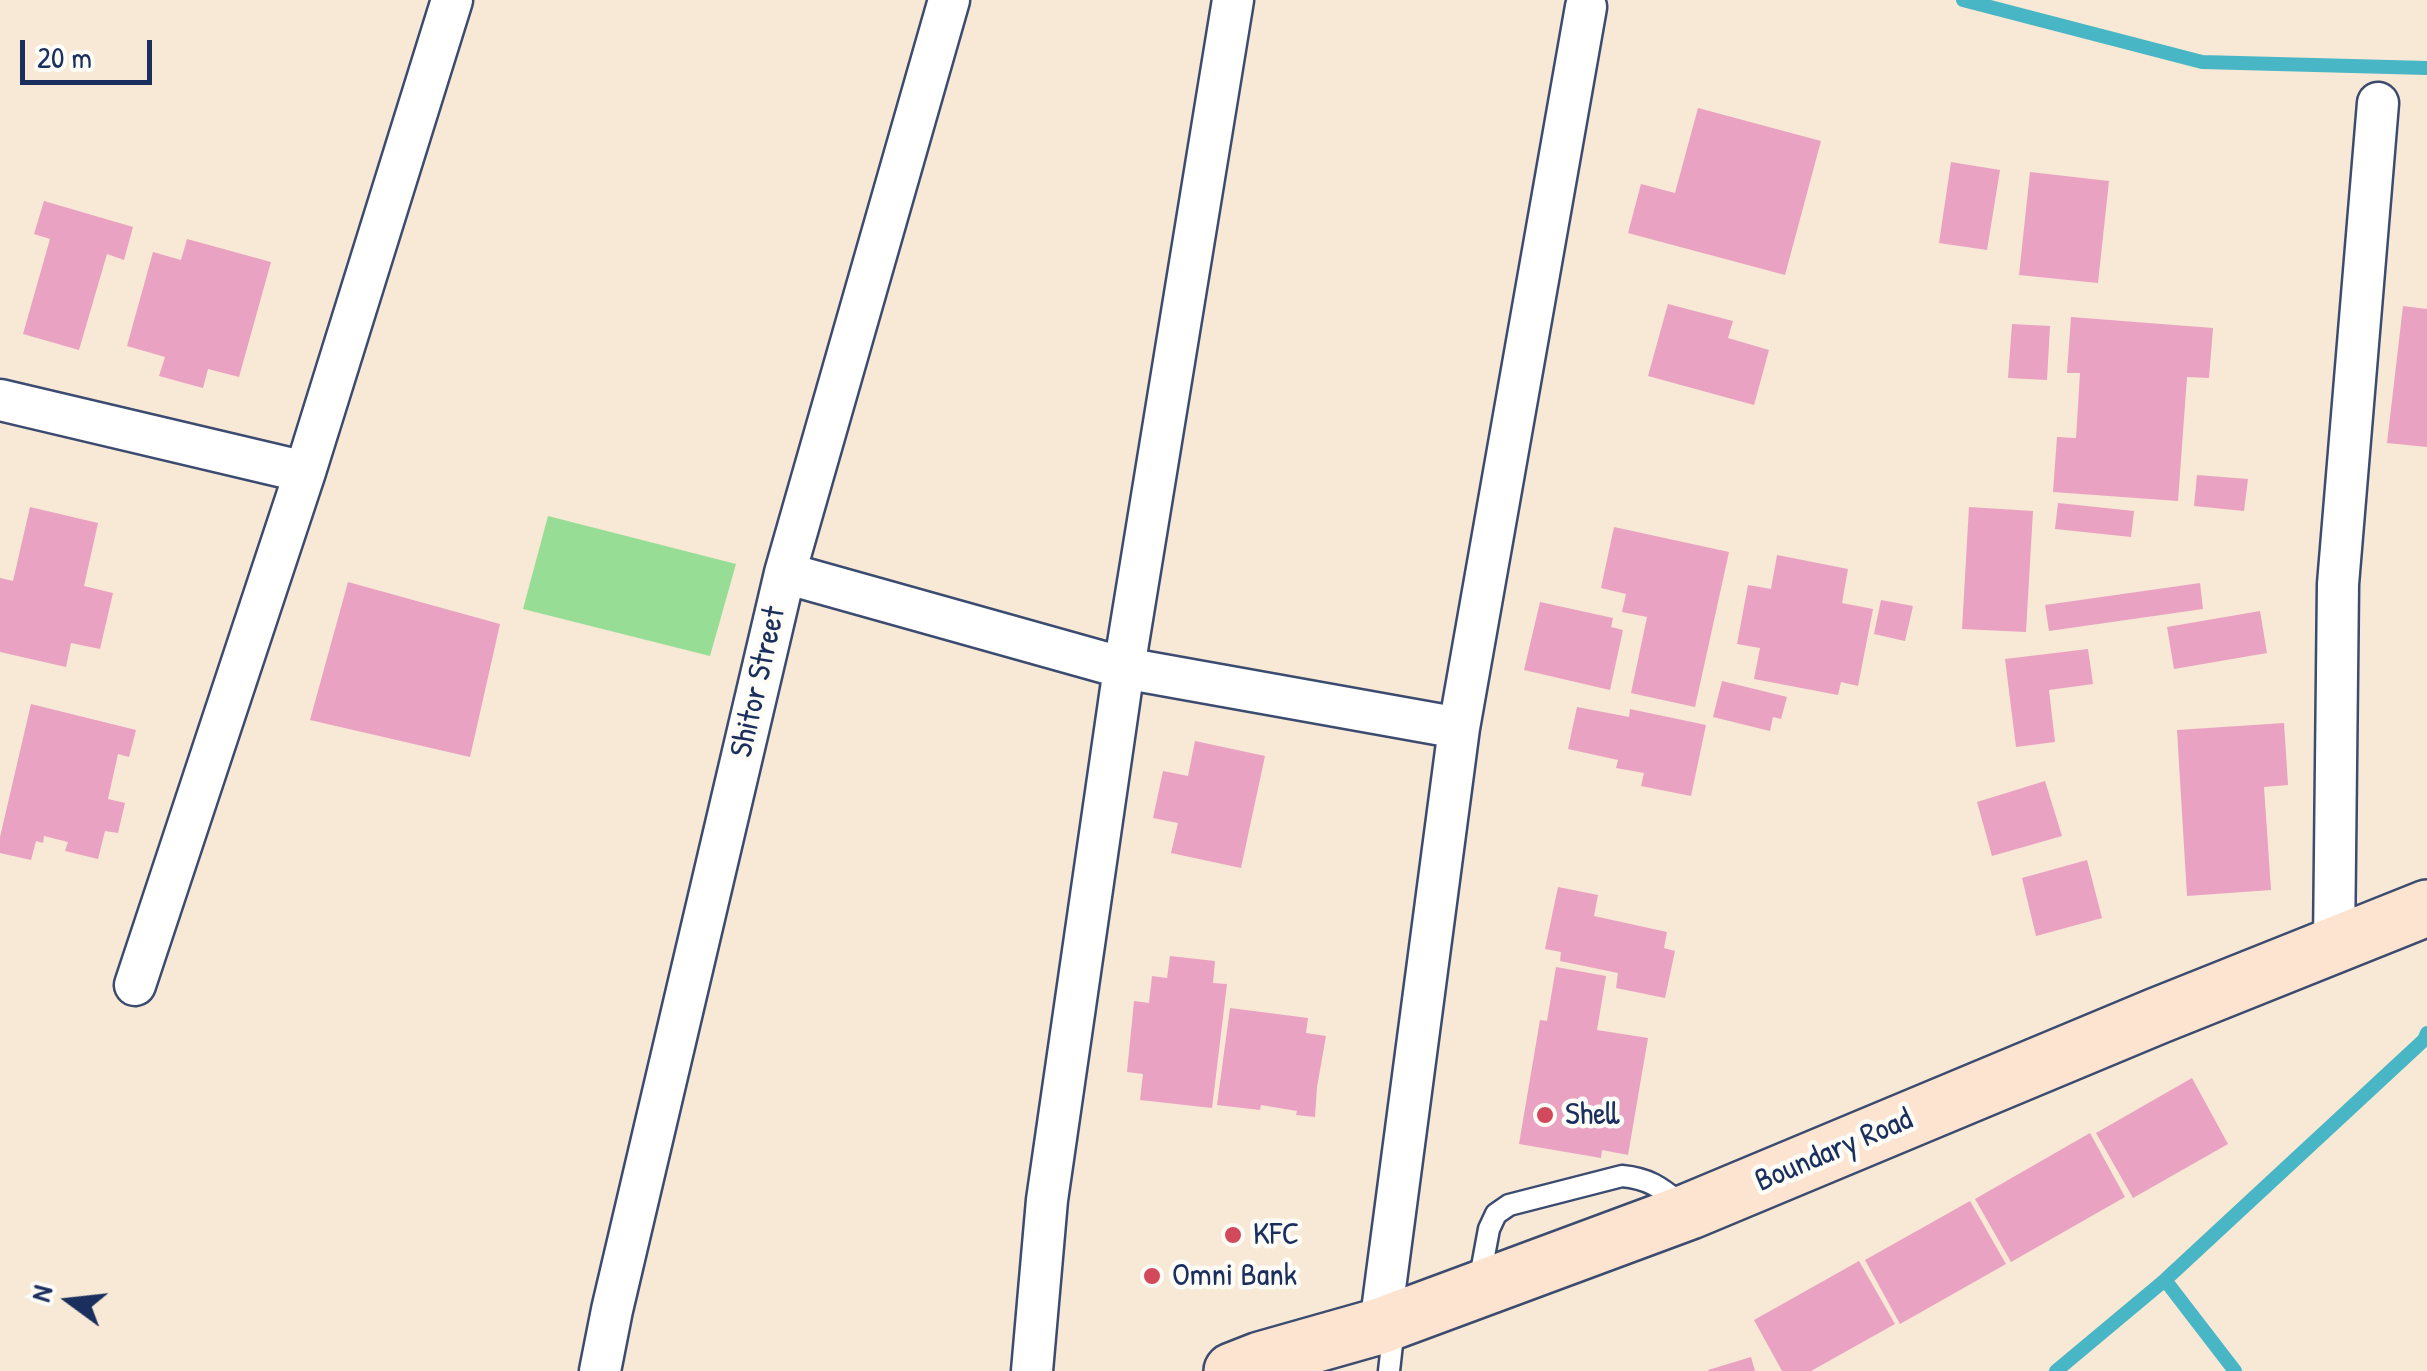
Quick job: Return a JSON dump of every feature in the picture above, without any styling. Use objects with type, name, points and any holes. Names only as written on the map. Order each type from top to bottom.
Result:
[{"type":"main road","name":"Boundary Road","points":[[1232,1371],[1260,1360],[1390,1338],[1478,1290],[1690,1211],[2427,908]]},
{"type":"street","points":[[135,984],[305,472],[452,0]]},
{"type":"street","name":"Shitor Street","points":[[600,1371],[785,573],[949,0]]},
{"type":"street","points":[[1032,1371],[1047,1200],[1124,668],[1233,0]]},
{"type":"street","points":[[1390,1338],[1459,728],[1586,8]]},
{"type":"street","points":[[2334,946],[2338,584],[2378,103]]},
{"type":"street","points":[[0,400],[305,472]]},
{"type":"street","points":[[785,573],[1124,668],[1459,728]]},
{"type":"green space","points":[[548,516],[736,564],[710,656],[523,609]]},
{"type":"building","points":[[1698,108],[1821,141],[1785,275],[1628,233],[1641,184],[1675,193]]},
{"type":"building","points":[[1951,162],[2000,170],[1987,250],[1939,243]]},
{"type":"building","points":[[2030,172],[2109,181],[2098,283],[2019,275]]},
{"type":"building","points":[[44,201],[133,227],[124,260],[107,254],[79,350],[23,334],[50,239],[34,234]]},
{"type":"building","points":[[187,239],[271,262],[239,377],[208,369],[203,388],[159,376],[165,357],[127,346],[153,252],[181,260]]},
{"type":"building","points":[[1668,304],[1733,321],[1728,338],[1769,350],[1754,405],[1648,376]]},
{"type":"building","points":[[2403,306],[2427,309],[2427,447],[2387,443]]},
{"type":"building","points":[[2071,317],[2213,328],[2209,378],[2187,377],[2178,501],[2053,492],[2057,437],[2076,438],[2080,373],[2067,373]]},
{"type":"building","points":[[2012,324],[2050,326],[2047,380],[2008,378]]},
{"type":"building","points":[[2197,475],[2248,479],[2244,511],[2194,506]]},
{"type":"building","points":[[2058,503],[2134,511],[2131,537],[2055,529]]},
{"type":"building","points":[[30,507],[98,523],[84,586],[113,593],[100,649],[71,643],[66,667],[0,652],[0,578],[13,581]]},
{"type":"building","points":[[1969,507],[2033,511],[2026,632],[1962,629]]},
{"type":"building","points":[[1614,527],[1729,552],[1695,707],[1631,693],[1647,617],[1622,612],[1626,594],[1601,588]]},
{"type":"building","points":[[1777,555],[1848,569],[1842,603],[1873,609],[1858,686],[1841,682],[1838,695],[1754,679],[1760,648],[1737,644],[1748,585],[1771,589]]},
{"type":"building","points":[[348,582],[500,624],[470,757],[310,720]]},
{"type":"building","points":[[2200,583],[2203,609],[2049,631],[2045,605]]},
{"type":"building","points":[[1881,600],[1913,606],[1905,641],[1874,634]]},
{"type":"building","points":[[1540,602],[1613,618],[1611,627],[1623,630],[1610,690],[1524,670]]},
{"type":"building","points":[[2260,611],[2267,653],[2174,669],[2167,627]]},
{"type":"building","points":[[2088,649],[2093,684],[2049,690],[2055,742],[2016,747],[2005,659]]},
{"type":"building","points":[[1722,681],[1787,697],[1781,719],[1773,717],[1770,731],[1713,717]]},
{"type":"building","points":[[31,704],[136,730],[129,757],[118,754],[108,799],[125,803],[118,833],[105,831],[98,859],[65,851],[68,842],[44,836],[43,843],[36,841],[31,860],[0,853],[0,837]]},
{"type":"building","points":[[1577,707],[1629,717],[1630,709],[1706,725],[1691,796],[1641,786],[1644,773],[1616,768],[1618,760],[1568,749]]},
{"type":"building","points":[[2284,723],[2288,785],[2264,787],[2271,890],[2187,896],[2177,730]]},
{"type":"building","points":[[1195,741],[1265,756],[1241,868],[1171,853],[1178,823],[1153,818],[1163,771],[1188,776]]},
{"type":"building","points":[[2045,781],[2062,836],[1992,856],[1977,802]]},
{"type":"building","points":[[2087,860],[2102,918],[2036,936],[2022,878]]},
{"type":"building","points":[[1558,887],[1598,895],[1594,916],[1667,932],[1664,948],[1675,951],[1665,998],[1616,988],[1618,973],[1560,961],[1561,952],[1545,949]]},
{"type":"building","points":[[1170,956],[1215,961],[1213,983],[1227,984],[1212,1108],[1140,1100],[1143,1074],[1127,1072],[1134,1001],[1149,1003],[1152,976],[1167,978]]},
{"type":"building","points":[[1556,967],[1606,976],[1597,1030],[1648,1038],[1628,1155],[1602,1150],[1601,1158],[1519,1144],[1540,1020],[1547,1021]]},
{"type":"building","points":[[1230,1008],[1308,1018],[1306,1033],[1326,1036],[1315,1117],[1261,1105],[1260,1110],[1217,1105]]},
{"type":"building","points":[[2192,1078],[2228,1144],[2133,1198],[2096,1133]]},
{"type":"building","points":[[2090,1133],[2125,1197],[2011,1262],[1975,1199]]},
{"type":"building","points":[[1970,1201],[2006,1264],[1900,1324],[1865,1260]]},
{"type":"building","points":[[1859,1261],[1895,1324],[1811,1371],[1782,1371],[1754,1320]]},
{"type":"building","points":[[1751,1357],[1755,1371],[1708,1371],[1708,1370]]},
{"type":"waterway","points":[[1963,0],[2202,62],[2427,68]]},
{"type":"waterway","points":[[2056,1371],[2165,1280],[2424,1040],[2427,1033]]},
{"type":"waterway","points":[[2165,1280],[2235,1371]]},
{"type":"place","name":"Shell","points":[[1545,1115]]},
{"type":"place","name":"KFC","points":[[1233,1235]]},
{"type":"place","name":"Omni Bank","points":[[1152,1276]]}]
